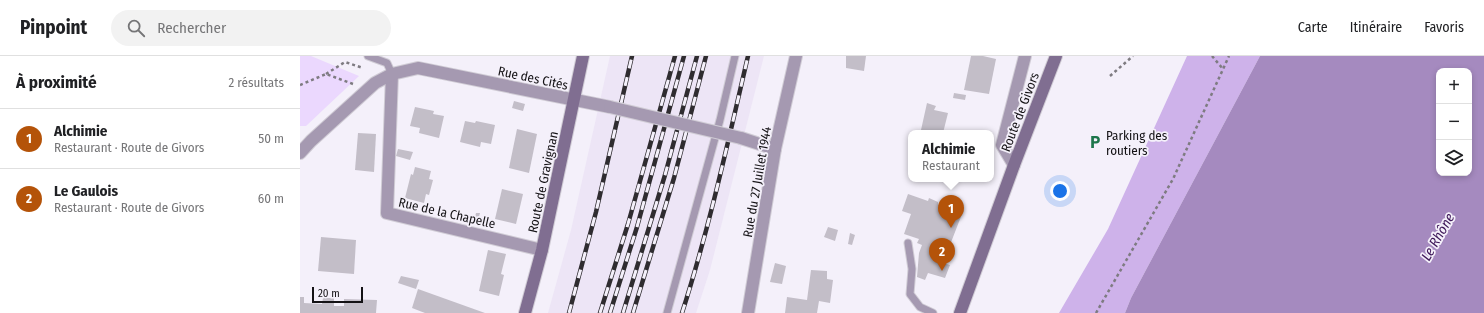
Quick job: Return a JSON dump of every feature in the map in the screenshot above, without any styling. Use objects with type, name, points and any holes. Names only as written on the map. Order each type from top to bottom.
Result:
[{"type":"main road","name":"Route de Gravignan","points":[[524,313],[542,250],[575,100],[583,56]]},
{"type":"main road","name":"Route de Givors","points":[[960,313],[1014,165],[1056,56]]},
{"type":"street","name":"Rue du 27 Juillet 1944","points":[[748,313],[775,149],[796,56]]},
{"type":"street","points":[[1014,165],[1002,145],[1025,56]]},
{"type":"street","name":"Rue des Cités","points":[[300,153],[375,83],[392,74],[418,68],[610,107],[741,138],[775,149]]},
{"type":"street","name":"Rue de la Chapelle","points":[[392,74],[387,213],[542,250]]},
{"type":"lane","points":[[368,56],[387,63],[392,74]]},
{"type":"lane","points":[[667,313],[720,120],[735,56]]},
{"type":"lane","points":[[908,243],[912,269],[910,294],[920,307],[929,312]]},
{"type":"path","points":[[1110,76],[1133,56]]},
{"type":"path","points":[[1212,56],[1223,69]]},
{"type":"path","points":[[1096,313],[1173,179],[1229,56]]},
{"type":"path","points":[[300,85],[326,74],[345,62],[365,69],[378,60]]},
{"type":"path","points":[[326,74],[354,84],[362,95]]},
{"type":"shaded area","points":[[300,56],[311,56],[359,76],[306,126],[300,126]]},
{"type":"shaded area","points":[[610,56],[764,56],[710,270],[696,313],[548,313],[571,230]]},
{"type":"shaded area","points":[[1187,56],[1260,56],[1131,298],[1125,313],[1059,313],[1108,229]]},
{"type":"water","name":"Le Rhône","points":[[1260,56],[1484,56],[1484,313],[1125,313],[1131,298]]},
{"type":"building","points":[[846,56],[866,56],[864,71],[846,68]]},
{"type":"building","points":[[971,56],[983,56],[996,59],[989,94],[964,90]]},
{"type":"building","points":[[954,93],[966,95],[965,100],[953,98]]},
{"type":"building","points":[[514,101],[525,104],[523,111],[512,108]]},
{"type":"building","points":[[927,103],[936,106],[934,110],[948,113],[944,130],[921,130]]},
{"type":"building","points":[[415,107],[434,111],[433,114],[444,116],[439,138],[419,133],[420,128],[410,126]]},
{"type":"building","points":[[465,121],[475,123],[476,121],[495,125],[491,144],[481,142],[480,147],[460,142]]},
{"type":"building","points":[[517,129],[537,134],[529,173],[509,168]]},
{"type":"building","points":[[358,133],[376,134],[374,172],[355,170]]},
{"type":"building","points":[[398,149],[413,152],[410,160],[396,156]]},
{"type":"building","points":[[415,167],[431,171],[429,179],[433,180],[429,195],[426,194],[424,203],[405,198],[411,174],[413,175]]},
{"type":"building","points":[[502,189],[523,194],[516,224],[495,219]]},
{"type":"building","points":[[908,194],[928,201],[929,198],[938,202],[938,205],[962,214],[943,263],[950,265],[945,278],[928,273],[925,280],[917,277],[919,253],[922,245],[917,243],[919,239],[904,234],[911,214],[902,211]]},
{"type":"building","points":[[476,213],[480,213],[477,224],[463,221],[465,215],[475,217]]},
{"type":"building","points":[[828,227],[838,230],[835,241],[824,237]]},
{"type":"building","points":[[850,233],[855,235],[852,245],[848,244]]},
{"type":"building","points":[[321,237],[356,240],[354,274],[318,271]]},
{"type":"building","points":[[488,250],[506,254],[501,274],[504,275],[499,296],[479,291]]},
{"type":"building","points":[[775,263],[786,266],[782,284],[770,282]]},
{"type":"building","points":[[811,270],[827,271],[827,279],[833,280],[830,303],[819,301],[817,313],[785,313],[787,297],[807,300]]},
{"type":"building","points":[[401,276],[419,280],[416,289],[398,283]]},
{"type":"building","points":[[418,289],[485,313],[425,313],[412,308]]},
{"type":"building","points":[[300,297],[304,297],[304,303],[322,304],[323,298],[334,298],[334,306],[344,306],[344,299],[377,300],[376,313],[300,313]]},
{"type":"railway","points":[[569,313],[596,212],[632,56]]},
{"type":"railway","points":[[600,313],[628,224],[675,56]]},
{"type":"railway","points":[[610,313],[637,227],[684,56]]},
{"type":"railway","points":[[623,313],[665,175],[697,56]]},
{"type":"railway","points":[[633,313],[674,178],[706,56]]},
{"type":"railway","points":[[682,313],[709,217],[748,56]]},
{"type":"place","name":"Parking des routiers","points":[[1095,142]]},
{"type":"place","name":"Alchimie","points":[[951,228]]},
{"type":"place","name":"Le Gaulois","points":[[942,271]]}]
